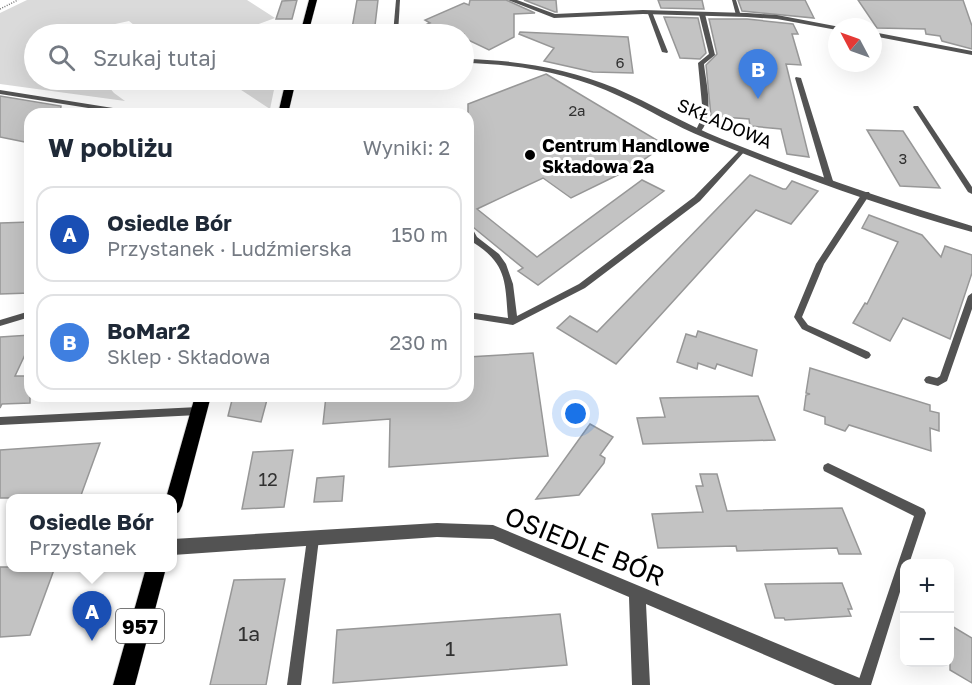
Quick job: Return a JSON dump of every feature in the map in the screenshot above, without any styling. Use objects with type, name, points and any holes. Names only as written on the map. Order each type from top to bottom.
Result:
[{"type":"main road","points":[[307,24],[313,0]]},
{"type":"main road","points":[[284,108],[289,90]]},
{"type":"main road","points":[[176,494],[200,403]]},
{"type":"main road","name":"957","points":[[124,685],[155,572]]},
{"type":"street","points":[[511,0],[554,16],[649,12],[739,15],[777,17],[828,26]]},
{"type":"street","points":[[882,36],[972,52]]},
{"type":"street","name":"SKŁADOWA","points":[[474,61],[491,61],[574,75],[612,90],[698,132],[743,150],[972,229]]},
{"type":"street","name":"OSIEDLE BÓR","points":[[177,547],[437,530],[493,532],[856,685]]},
{"type":"street","points":[[637,594],[641,685]]},
{"type":"lane","points":[[396,24],[398,0]]},
{"type":"lane","points":[[734,0],[739,15]]},
{"type":"lane","points":[[649,12],[665,52]]},
{"type":"lane","points":[[698,132],[706,115],[701,63],[711,55],[702,14]]},
{"type":"lane","points":[[798,78],[829,181]]},
{"type":"lane","points":[[0,92],[100,108]]},
{"type":"lane","points":[[916,107],[972,192]]},
{"type":"lane","points":[[474,316],[513,322],[591,280],[697,199],[743,150]]},
{"type":"lane","points":[[866,194],[820,264],[798,317],[805,327],[866,355]]},
{"type":"lane","points":[[474,243],[500,257],[507,276],[513,322]]},
{"type":"lane","points":[[929,380],[938,382],[944,378],[972,297]]},
{"type":"lane","points":[[0,323],[24,316]]},
{"type":"lane","points":[[0,421],[200,403]]},
{"type":"lane","points":[[828,468],[920,513],[864,685]]},
{"type":"lane","points":[[294,685],[313,539]]},
{"type":"path","points":[[0,9],[18,0]]},
{"type":"shaded area","points":[[27,0],[247,0],[275,18],[258,24],[133,24],[129,21],[115,24],[24,24],[24,87],[0,84],[0,13]]},
{"type":"shaded area","points":[[44,90],[111,90],[125,101]]},
{"type":"shaded area","points":[[241,90],[274,90],[268,108]]},
{"type":"building","points":[[297,0],[292,19],[276,19],[282,1]]},
{"type":"building","points":[[357,0],[378,0],[375,24],[353,24]]},
{"type":"building","points":[[470,0],[506,0],[535,13],[514,14],[514,37],[489,50],[474,43],[474,24],[428,24],[430,23],[425,20],[464,3],[469,5]]},
{"type":"building","points":[[524,0],[556,0],[557,12],[555,12]]},
{"type":"building","points":[[658,0],[702,0],[704,9],[661,8]]},
{"type":"building","points":[[738,0],[805,0],[814,18],[742,11]]},
{"type":"building","points":[[858,0],[963,0],[972,26],[972,49],[942,41],[940,36],[926,34],[925,29],[882,28],[882,18],[870,18]]},
{"type":"building","points":[[664,17],[698,18],[706,53],[700,59],[680,58]]},
{"type":"building","points":[[709,19],[747,19],[793,24],[798,34],[792,34],[801,65],[786,64],[809,157],[787,154],[781,129],[750,126],[749,119],[711,116],[706,65],[717,54]]},
{"type":"building","points":[[520,32],[628,37],[633,73],[593,72],[544,61],[554,48],[519,34]]},
{"type":"building","name":"Centrum Handlowe Składowa 2a","points":[[546,74],[665,145],[630,169],[571,198],[543,178],[477,209],[537,257],[642,180],[664,191],[538,285],[518,271],[523,268],[474,228],[474,108],[468,108],[468,104]]},
{"type":"building","points":[[0,96],[61,106],[61,108],[24,108],[24,142],[0,137]]},
{"type":"building","points":[[867,130],[903,131],[940,188],[900,186]]},
{"type":"building","points":[[750,175],[783,189],[786,189],[792,181],[818,191],[791,224],[756,210],[616,364],[557,328],[570,316],[597,332]]},
{"type":"building","points":[[869,215],[922,235],[941,257],[945,246],[972,255],[972,273],[950,339],[903,318],[890,341],[853,323],[865,303],[867,304],[898,242],[862,228]]},
{"type":"building","points":[[24,222],[24,293],[0,294],[0,223]]},
{"type":"building","points":[[698,331],[757,350],[752,376],[717,364],[715,369],[698,363],[697,369],[677,362],[686,334],[696,337]]},
{"type":"building","points":[[24,335],[24,357],[15,376],[24,376],[24,402],[30,403],[2,404],[0,408],[0,337]]},
{"type":"building","points":[[533,353],[548,456],[389,467],[390,419],[323,424],[325,402],[474,402],[474,357]]},
{"type":"building","points":[[810,368],[930,405],[930,411],[939,413],[939,431],[930,428],[931,451],[849,425],[845,431],[825,424],[825,417],[804,410],[806,395],[810,394],[806,393]]},
{"type":"building","points":[[758,396],[775,440],[643,444],[637,418],[665,417],[660,398]]},
{"type":"building","points":[[232,402],[266,402],[261,422],[228,416]]},
{"type":"building","points":[[590,424],[613,437],[600,455],[605,458],[604,463],[579,495],[536,499]]},
{"type":"building","points":[[100,443],[81,494],[6,494],[6,498],[0,498],[0,450]]},
{"type":"building","points":[[293,450],[284,507],[242,509],[253,452]]},
{"type":"building","points":[[700,474],[717,474],[727,511],[842,508],[861,554],[839,554],[837,548],[737,551],[736,546],[658,548],[652,514],[703,512],[696,486],[703,486]]},
{"type":"building","points":[[344,476],[342,501],[314,502],[317,478]]},
{"type":"building","points":[[0,567],[6,567],[6,572],[53,572],[30,635],[0,637]]},
{"type":"building","points":[[285,579],[266,685],[210,685],[234,580]]},
{"type":"building","points":[[842,583],[852,609],[848,609],[851,616],[785,620],[775,618],[765,584]]},
{"type":"building","points":[[560,614],[567,665],[333,683],[337,630]]},
{"type":"building","points":[[954,627],[972,638],[972,683],[950,670],[950,667],[954,667]]},
{"type":"place","name":"BoMar2","points":[[758,99]]},
{"type":"place","name":"Centrum Handlowe Składowa 2a","points":[[530,155]]},
{"type":"place","name":"Osiedle Bór","points":[[92,641]]}]
